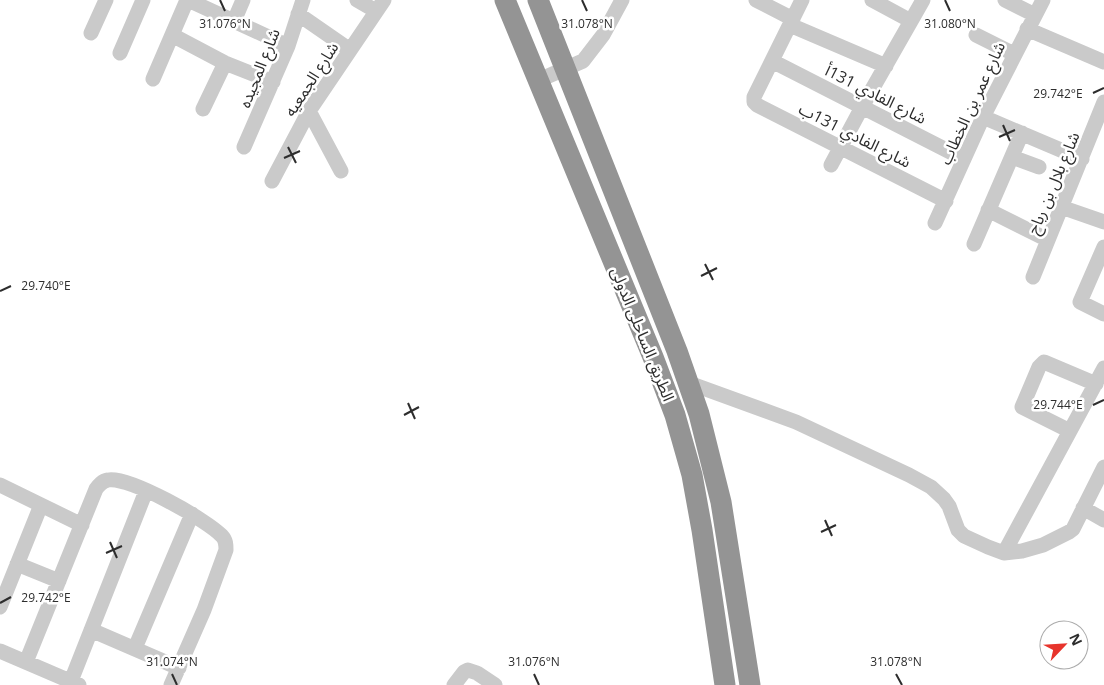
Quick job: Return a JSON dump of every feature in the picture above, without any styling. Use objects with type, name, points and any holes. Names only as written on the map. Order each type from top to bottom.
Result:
[{"type":"highway","name":"الطريق الساحلى الدولى","points":[[505,0],[675,415],[690,468],[698,506],[725,685]]},
{"type":"highway","name":"الطريق الساحلى الدولى","points":[[538,0],[689,383],[708,446],[721,502],[750,685]]},
{"type":"street","points":[[91,33],[106,0]]},
{"type":"street","points":[[120,54],[143,0]]},
{"type":"street","points":[[153,79],[187,0],[288,46]]},
{"type":"street","points":[[234,21],[243,0]]},
{"type":"street","points":[[357,0],[380,6]]},
{"type":"street","points":[[539,80],[583,61],[603,35],[622,0]]},
{"type":"street","points":[[756,0],[791,22],[886,66]]},
{"type":"street","points":[[772,61],[802,0]]},
{"type":"street","points":[[872,0],[911,21]]},
{"type":"street","points":[[831,165],[923,0]]},
{"type":"street","points":[[1005,0],[1035,15]]},
{"type":"street","name":"شارع عمر بن الخطاب","points":[[935,223],[983,117],[1043,0]]},
{"type":"street","name":"شارع الجمعيه","points":[[272,181],[309,111],[380,6]]},
{"type":"street","points":[[300,7],[350,50]]},
{"type":"street","name":"شارع المجيده","points":[[244,147],[288,46],[300,7]]},
{"type":"street","points":[[1027,29],[1104,62]]},
{"type":"street","points":[[172,34],[224,63],[273,82]]},
{"type":"street","points":[[976,35],[1014,54]]},
{"type":"street","name":"شارع الفادي 131ب","points":[[772,61],[754,97],[754,102],[757,105],[946,201]]},
{"type":"street","name":"شارع الفادي 131أ","points":[[772,61],[964,158]]},
{"type":"street","points":[[203,109],[224,63]]},
{"type":"street","name":"شارع بلال بن رباح","points":[[1033,277],[1104,102]]},
{"type":"street","points":[[309,111],[341,171]]},
{"type":"street","points":[[983,117],[1082,159]]},
{"type":"street","points":[[974,244],[1022,134]]},
{"type":"street","points":[[1012,157],[1038,167]]},
{"type":"street","points":[[1061,207],[1104,222]]},
{"type":"street","points":[[988,210],[1048,240]]},
{"type":"street","points":[[1104,248],[1080,302],[1104,312]]},
{"type":"street","points":[[1070,432],[1023,408],[1022,404],[1039,367],[1044,362],[1096,384]]},
{"type":"street","points":[[1004,553],[1104,368]]},
{"type":"street","points":[[689,383],[796,422],[909,475],[931,487],[944,499],[950,506],[958,530],[964,536],[1004,553],[1022,551],[1042,545],[1063,536],[1073,529],[1103,471]]},
{"type":"street","points":[[26,662],[96,490],[101,483],[108,480],[116,481],[146,491],[192,514],[224,537],[226,543],[226,550],[204,610],[170,685]]},
{"type":"street","points":[[0,485],[82,525]]},
{"type":"street","points":[[0,652],[75,683],[91,630],[146,491]]},
{"type":"street","points":[[0,607],[41,505]]},
{"type":"street","points":[[1083,508],[1104,520]]},
{"type":"street","points":[[135,648],[192,514]]},
{"type":"street","points":[[17,564],[59,581]]},
{"type":"street","points":[[91,630],[179,668]]},
{"type":"street","points":[[454,685],[464,672],[468,670],[478,673],[495,685]]}]
